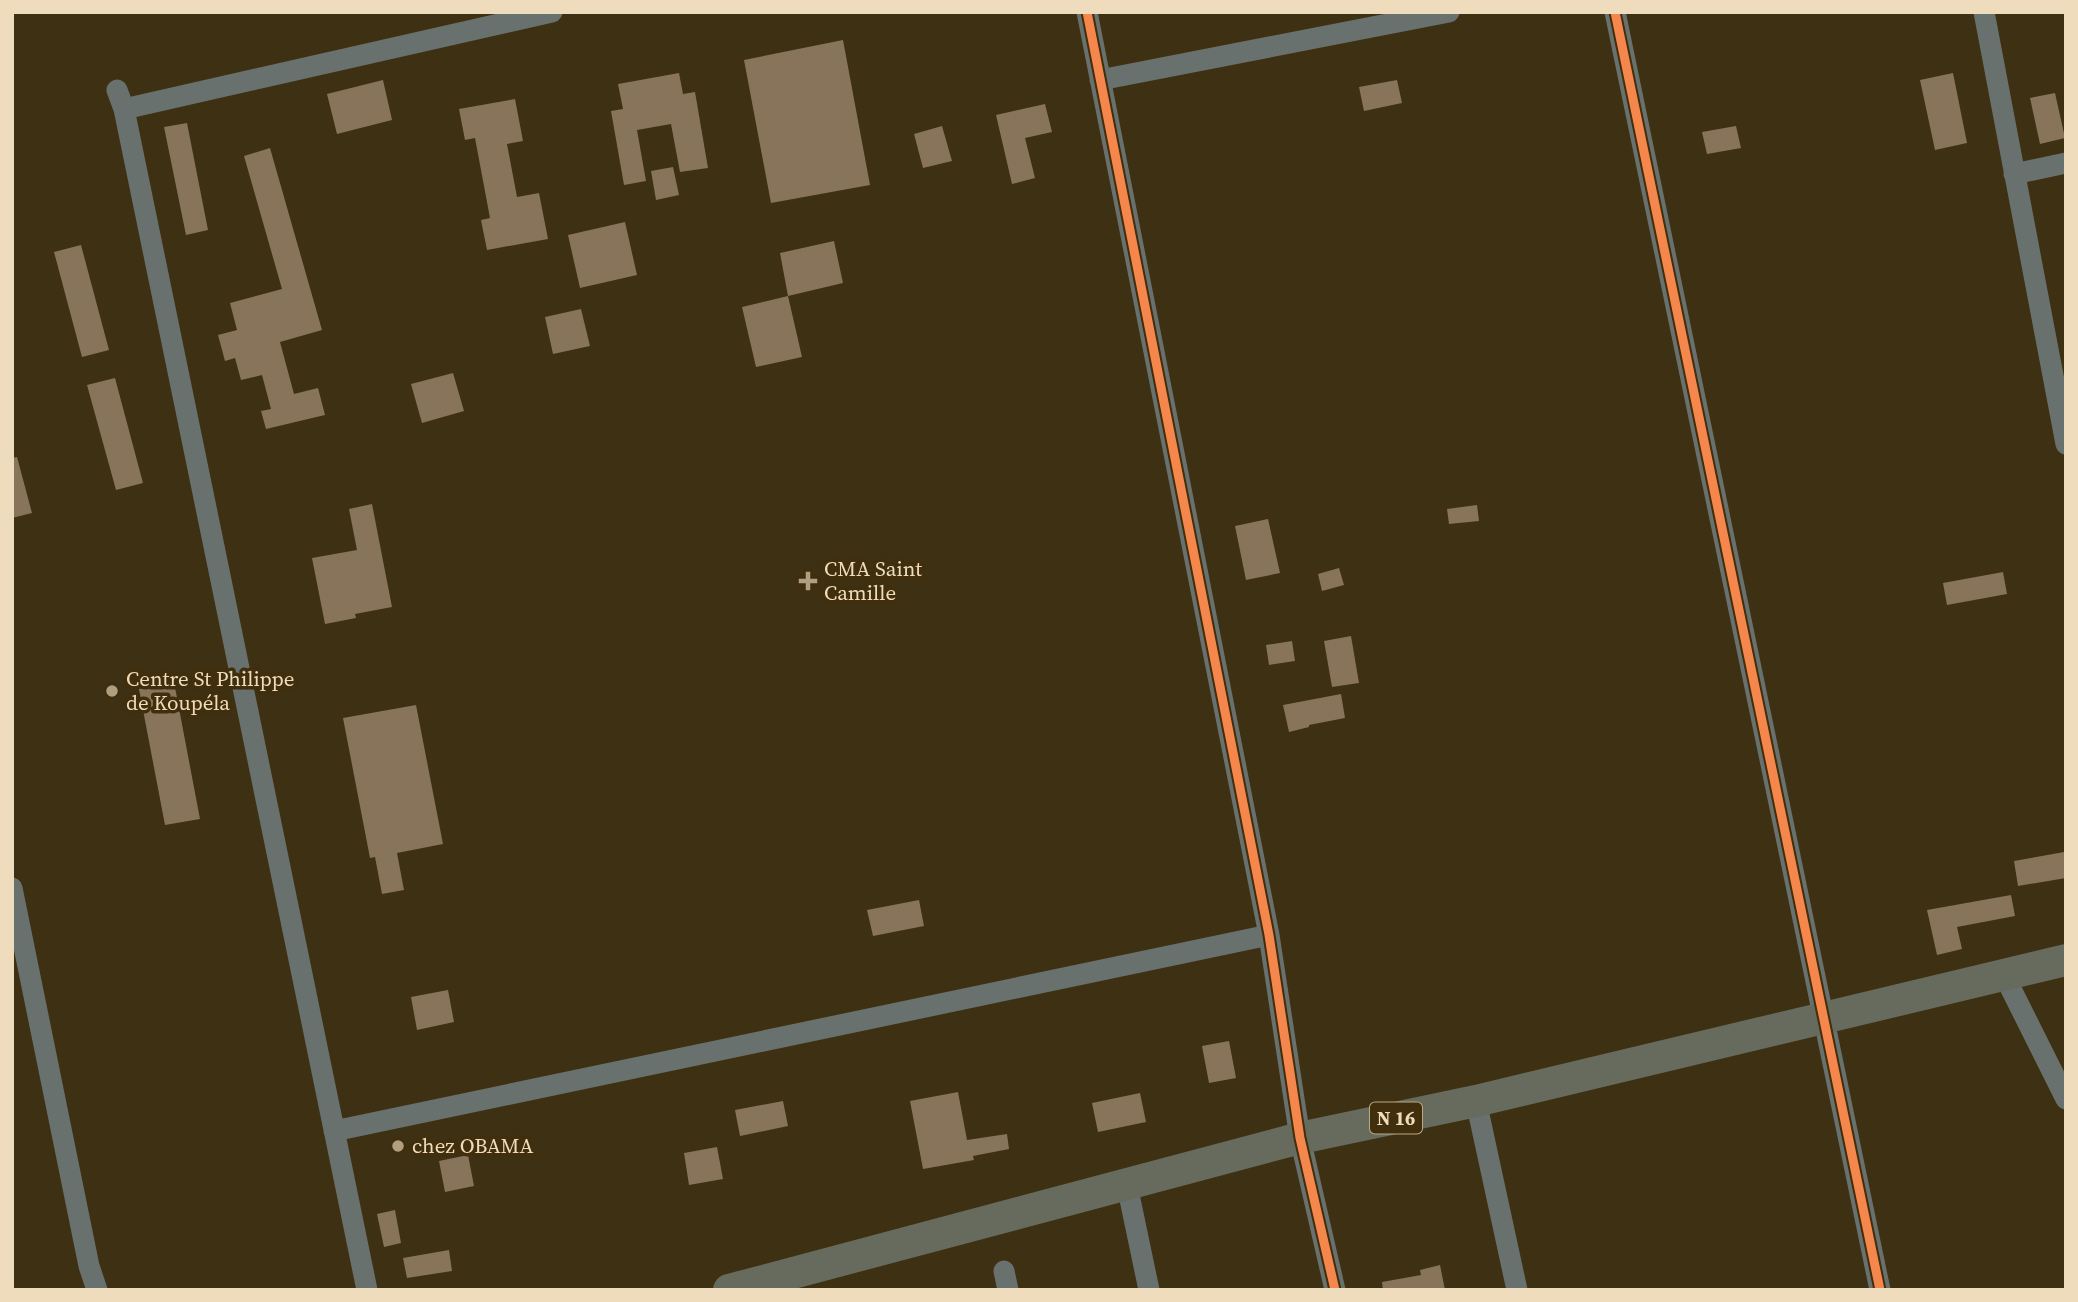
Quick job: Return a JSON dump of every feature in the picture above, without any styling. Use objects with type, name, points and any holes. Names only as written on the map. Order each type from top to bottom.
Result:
[{"type":"highway","name":"N 16","points":[[729,1290],[1300,1138],[1476,1101],[2066,960]]},
{"type":"street","points":[[367,1290],[120,99],[552,12]]},
{"type":"street","points":[[1087,12],[1269,935],[1300,1138],[1335,1290]]},
{"type":"street","points":[[1100,80],[1449,12]]},
{"type":"street","points":[[1615,12],[1880,1290]]},
{"type":"street","points":[[1984,12],[2014,174],[2055,334],[2066,444]]},
{"type":"street","points":[[2014,174],[2066,163]]},
{"type":"street","points":[[12,888],[89,1266],[97,1290]]},
{"type":"street","points":[[334,1132],[1269,935]]},
{"type":"street","points":[[2003,973],[2066,1100]]},
{"type":"street","points":[[1476,1101],[1517,1290]]},
{"type":"street","points":[[1127,1185],[1149,1290]]},
{"type":"building","points":[[843,40],[870,185],[771,203],[744,60]]},
{"type":"building","points":[[679,73],[683,94],[695,92],[708,168],[680,172],[671,124],[637,130],[646,181],[624,185],[611,111],[623,109],[618,84]]},
{"type":"building","points":[[1953,73],[1967,143],[1935,150],[1920,80]]},
{"type":"building","points":[[383,80],[392,120],[337,134],[327,94]]},
{"type":"building","points":[[1397,80],[1402,103],[1364,111],[1359,87]]},
{"type":"building","points":[[2055,93],[2065,138],[2040,144],[2030,98]]},
{"type":"building","points":[[515,99],[523,141],[507,144],[517,197],[539,193],[548,239],[487,250],[481,220],[490,218],[475,138],[465,140],[459,109]]},
{"type":"building","points":[[1045,104],[1052,132],[1025,138],[1035,178],[1012,184],[996,115]]},
{"type":"building","points":[[187,123],[208,230],[186,235],[164,127]]},
{"type":"building","points":[[942,126],[952,161],[923,168],[914,134]]},
{"type":"building","points":[[1736,126],[1741,148],[1707,154],[1702,132]]},
{"type":"building","points":[[270,148],[322,330],[280,342],[294,394],[318,388],[325,415],[266,429],[261,411],[271,409],[262,375],[241,380],[235,358],[225,361],[218,335],[237,330],[230,303],[282,289],[244,156]]},
{"type":"building","points":[[673,167],[679,195],[656,200],[651,171]]},
{"type":"building","points":[[625,222],[637,275],[580,288],[568,235]]},
{"type":"building","points":[[834,241],[843,283],[788,296],[780,253]]},
{"type":"building","points":[[81,245],[109,350],[82,357],[54,252]]},
{"type":"building","points":[[788,296],[802,357],[756,367],[742,307]]},
{"type":"building","points":[[581,309],[590,346],[553,354],[545,317]]},
{"type":"building","points":[[453,373],[464,411],[422,423],[411,384]]},
{"type":"building","points":[[115,378],[143,483],[116,490],[87,385]]},
{"type":"building","points":[[17,457],[32,513],[12,518],[12,458]]},
{"type":"building","points":[[372,504],[392,607],[355,614],[356,618],[325,624],[312,558],[357,550],[349,509]]},
{"type":"building","points":[[1477,505],[1479,521],[1449,524],[1447,509]]},
{"type":"building","points":[[1268,519],[1280,573],[1246,580],[1235,526]]},
{"type":"building","points":[[1339,568],[1344,585],[1322,591],[1318,574]]},
{"type":"building","points":[[2003,572],[2007,594],[1947,605],[1943,583]]},
{"type":"building","points":[[1351,636],[1359,683],[1332,687],[1324,641]]},
{"type":"building","points":[[1292,641],[1295,661],[1269,665],[1266,645]]},
{"type":"building","points":[[174,682],[200,819],[165,825],[139,689]]},
{"type":"building","points":[[1341,694],[1345,718],[1289,732],[1283,705]]},
{"type":"building","points":[[416,705],[443,844],[397,853],[404,890],[382,894],[375,857],[370,858],[343,718]]},
{"type":"building","points":[[2064,852],[2066,878],[2018,886],[2014,861]]},
{"type":"building","points":[[2011,895],[2015,916],[1957,927],[1962,949],[1937,955],[1927,910]]},
{"type":"building","points":[[919,900],[924,926],[873,936],[867,910]]},
{"type":"building","points":[[448,990],[454,1022],[417,1030],[411,997]]},
{"type":"building","points":[[1229,1041],[1236,1078],[1209,1083],[1202,1046]]},
{"type":"building","points":[[958,1092],[967,1140],[1007,1134],[1009,1149],[973,1156],[974,1160],[923,1169],[910,1101]]},
{"type":"building","points":[[1140,1093],[1146,1122],[1098,1132],[1092,1103]]},
{"type":"building","points":[[783,1101],[788,1126],[740,1136],[735,1110]]},
{"type":"building","points":[[717,1147],[723,1179],[689,1185],[684,1153]]},
{"type":"building","points":[[468,1155],[474,1186],[445,1192],[439,1161]]},
{"type":"building","points":[[395,1210],[401,1243],[384,1247],[377,1214]]},
{"type":"building","points":[[449,1250],[452,1271],[407,1278],[403,1258]]},
{"type":"building","points":[[1440,1265],[1445,1290],[1383,1290],[1382,1282],[1421,1275],[1420,1270]]},
{"type":"cycle path","points":[[1087,12],[1269,935],[1300,1138],[1335,1290]]},
{"type":"cycle path","points":[[1615,12],[1880,1290]]},
{"type":"place","name":"CMA Saint Camille","points":[[808,581]]},
{"type":"place","name":"Centre St Philippe de Koupéla","points":[[112,691]]},
{"type":"place","name":"chez OBAMA","points":[[398,1146]]}]
